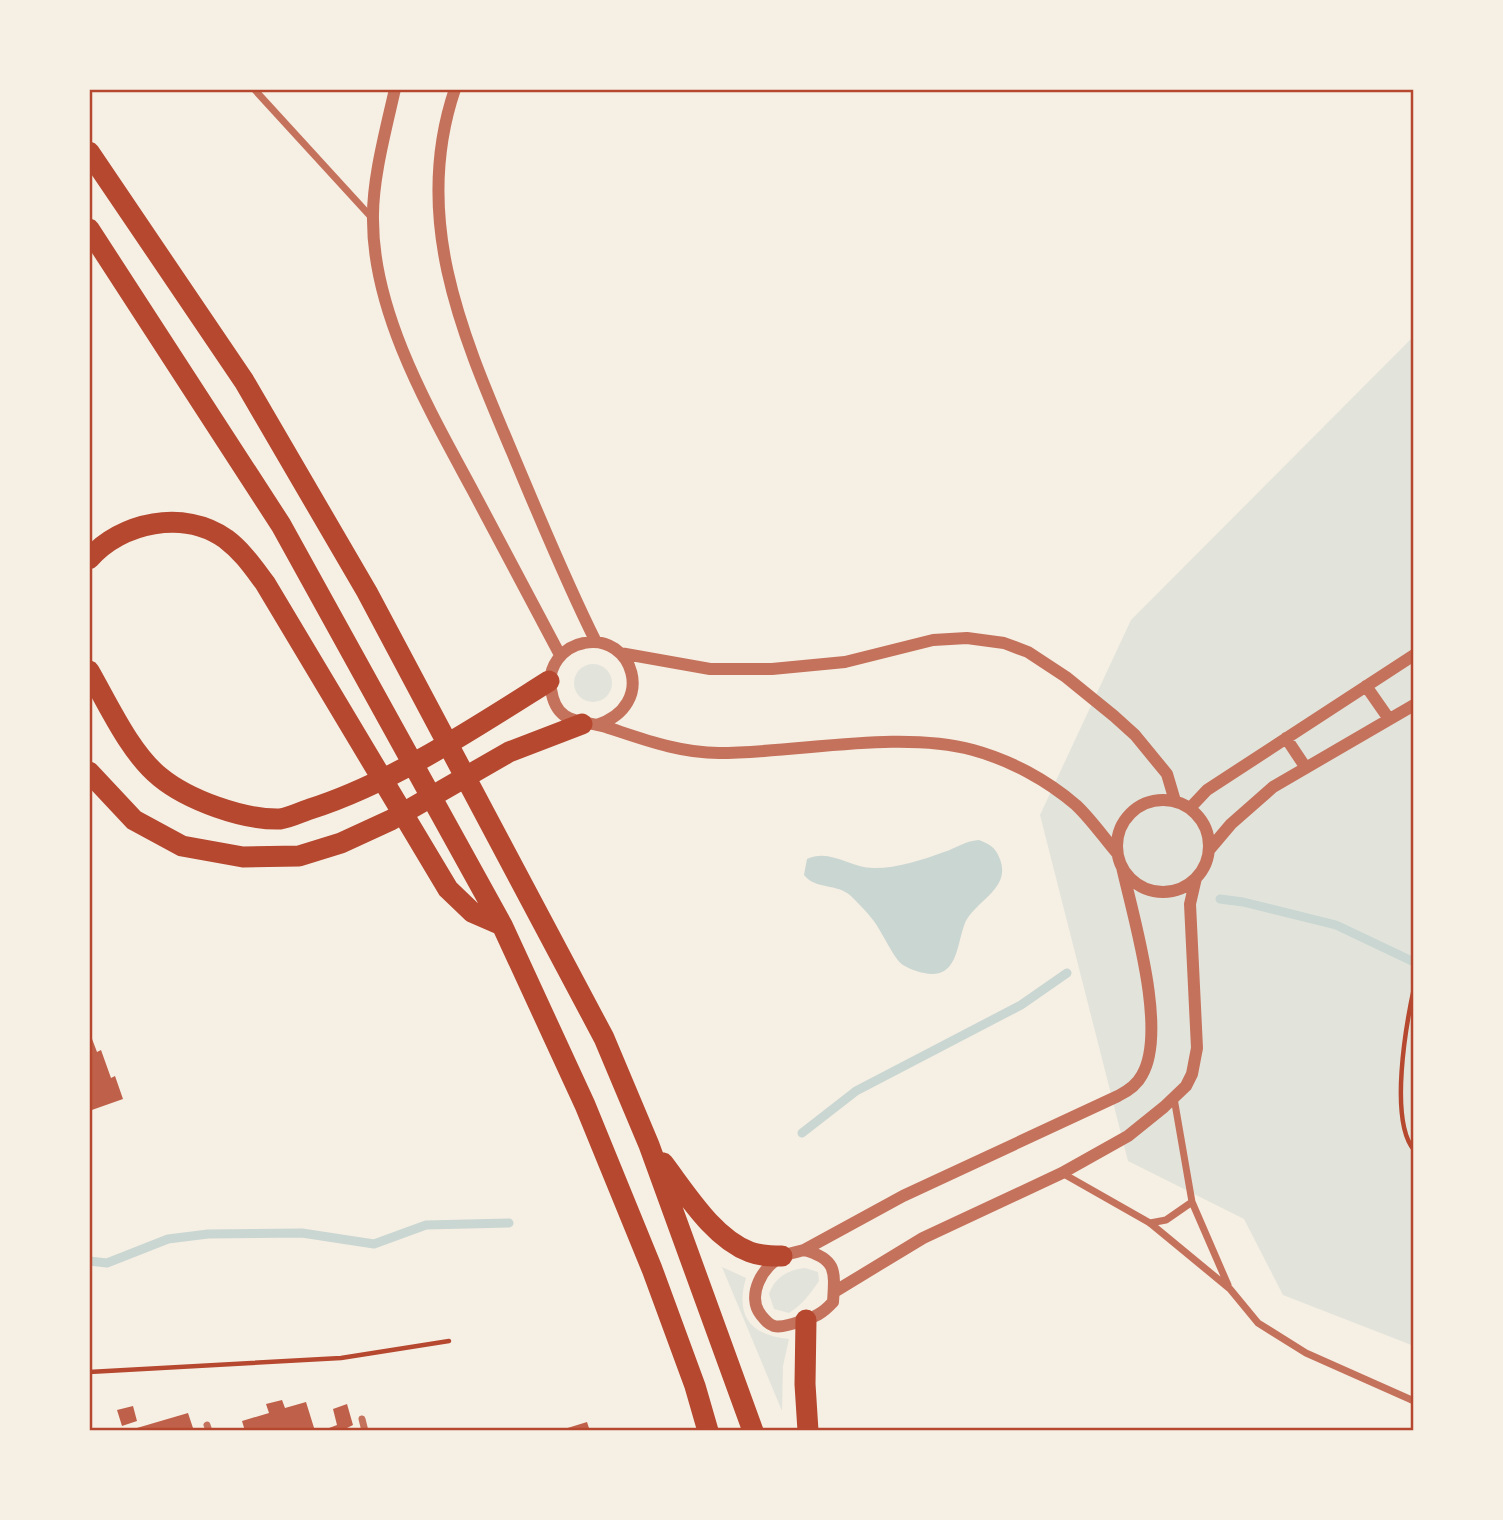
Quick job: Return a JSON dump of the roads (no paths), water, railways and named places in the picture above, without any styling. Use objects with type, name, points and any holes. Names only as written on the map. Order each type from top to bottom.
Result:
[{"type":"highway","points":[[89,152],[244,380],[367,592],[604,1038],[649,1146],[753,1431]]},
{"type":"highway","points":[[89,229],[281,525],[502,925],[584,1105],[652,1269],[695,1386],[708,1431]]},
{"type":"highway","points":[[89,559],[101,545],[125,531],[166,522],[191,524],[213,533],[224,538],[245,556],[265,583],[447,889],[472,912],[502,925]]},
{"type":"highway","points":[[89,671],[141,757],[160,777],[202,801],[241,814],[281,819],[366,788],[484,722],[549,681]]},
{"type":"highway","points":[[89,772],[134,820],[182,846],[243,857],[299,856],[341,843],[391,820],[509,752],[589,724]]},
{"type":"highway","points":[[649,1146],[690,1199],[731,1241],[752,1253],[782,1256]]},
{"type":"highway","points":[[806,1320],[805,1384],[808,1431]]},
{"type":"street","points":[[254,89],[372,218]]},
{"type":"street","points":[[395,89],[382,145],[372,218],[384,296],[427,406],[560,655]]},
{"type":"street","points":[[455,89],[442,132],[438,174],[438,212],[446,271],[476,368],[564,578],[596,642]]},
{"type":"street","points":[[1117,853],[1076,806],[1044,782],[1013,765],[974,750],[935,743],[875,743],[718,753],[660,745],[569,719],[558,709],[551,696],[549,681],[553,667],[560,655],[570,647],[596,642],[620,653],[710,669],[772,669],[845,662],[933,640],[967,638],[1004,643],[1028,652],[1066,677],[1135,735],[1167,774],[1175,801]]},
{"type":"street","points":[[589,724],[610,721],[621,713],[629,702],[633,689],[632,676],[628,663],[620,653]]},
{"type":"street","points":[[1189,808],[1207,790],[1414,654]]},
{"type":"street","points":[[1366,686],[1389,719]]},
{"type":"street","points":[[1209,850],[1249,807],[1273,787],[1414,705]]},
{"type":"street","points":[[1286,738],[1306,768]]},
{"type":"street","points":[[804,1250],[820,1255],[827,1261],[834,1274],[833,1302],[817,1317],[773,1326],[757,1310],[755,1298],[763,1273],[782,1256],[804,1250],[903,1196],[1132,1088],[1146,1066],[1152,1034],[1143,957],[1117,853],[1117,839],[1130,813],[1143,804],[1158,800],[1175,801],[1189,808],[1201,819],[1208,834],[1209,850],[1205,865],[1196,878],[1184,887],[1156,891],[1142,887],[1130,879],[1122,867]]},
{"type":"street","points":[[834,1292],[923,1238],[1062,1172],[1128,1136],[1186,1086],[1192,1074],[1197,1048],[1190,904],[1196,878]]},
{"type":"street","points":[[1174,1098],[1192,1202],[1230,1289]]},
{"type":"street","points":[[1062,1172],[1150,1223],[1230,1289],[1258,1323],[1306,1353],[1414,1401]]},
{"type":"street","points":[[1150,1223],[1166,1220],[1192,1202]]},
{"type":"street","points":[[362,1419],[365,1431]]},
{"type":"waterway","points":[[1220,899],[1243,902],[1336,925],[1414,962]]},
{"type":"waterway","points":[[802,1133],[856,1091],[1021,1005],[1067,973]]},
{"type":"waterway","points":[[89,1261],[107,1263],[168,1239],[208,1234],[302,1233],[374,1244],[426,1225],[509,1223]]}]
